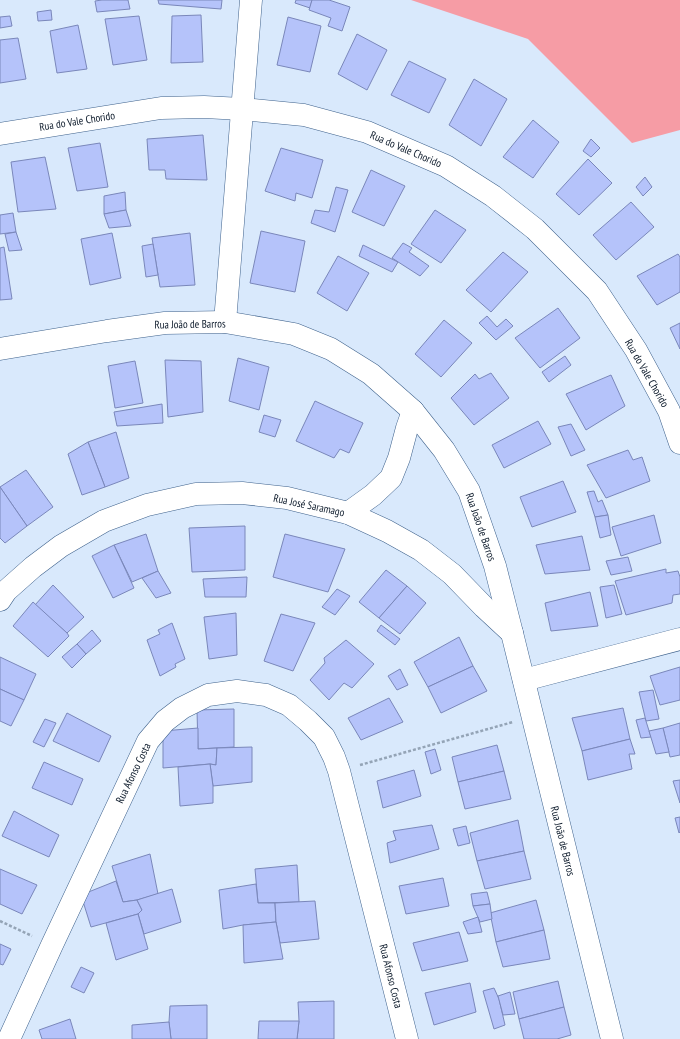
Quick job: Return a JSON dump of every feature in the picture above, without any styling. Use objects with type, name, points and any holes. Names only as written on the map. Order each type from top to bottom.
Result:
[{"type":"street","points":[[225,322],[251,0]]},
{"type":"street","name":"Rua do Vale Chorido","points":[[0,134],[161,108],[242,109],[304,115],[367,132],[446,166],[493,196],[535,229],[597,291],[636,350],[669,411],[680,443]]},
{"type":"street","name":"Rua João de Barros","points":[[0,349],[107,330],[165,323],[225,322],[294,334],[331,349],[371,374],[413,411],[444,450],[469,491],[495,566],[612,1039]]},
{"type":"street","points":[[348,513],[373,495],[391,478],[399,458],[413,411]]},
{"type":"street","name":"Rua José Saramago","points":[[0,600],[6,591],[33,567],[61,546],[104,521],[147,505],[196,494],[242,493],[287,498],[348,513],[387,531],[421,550],[452,574],[512,633]]},
{"type":"street","points":[[524,680],[680,639]]},
{"type":"street","name":"Rua Afonso Costa","points":[[9,1039],[148,741],[165,721],[182,708],[208,695],[237,691],[266,695],[289,705],[324,737],[334,757],[339,771],[407,1039]]},
{"type":"path","points":[[339,771],[532,716]]},
{"type":"path","points":[[0,921],[52,945]]},
{"type":"shaded area","points":[[411,0],[680,0],[680,130],[632,143],[528,39]]},
{"type":"building","points":[[128,0],[130,9],[97,12],[95,1]]},
{"type":"building","points":[[158,0],[222,0],[221,9],[159,4]]},
{"type":"building","points":[[296,0],[312,0],[310,8],[295,3]]},
{"type":"building","points":[[312,0],[329,0],[350,7],[342,31],[328,26],[331,18],[309,10]]},
{"type":"building","points":[[51,10],[52,20],[38,21],[37,12]]},
{"type":"building","points":[[201,15],[203,62],[171,63],[172,16]]},
{"type":"building","points":[[10,16],[12,26],[0,28],[0,17]]},
{"type":"building","points":[[139,16],[147,60],[113,65],[105,19]]},
{"type":"building","points":[[288,17],[321,26],[310,72],[277,65]]},
{"type":"building","points":[[78,25],[87,69],[57,73],[50,31]]},
{"type":"building","points":[[357,34],[387,50],[367,90],[338,74]]},
{"type":"building","points":[[18,38],[26,79],[0,83],[0,40]]},
{"type":"building","points":[[409,61],[446,79],[429,113],[391,95]]},
{"type":"building","points":[[474,79],[507,99],[481,146],[449,125]]},
{"type":"building","points":[[533,120],[559,142],[533,178],[503,157]]},
{"type":"building","points":[[203,135],[207,180],[166,179],[165,170],[149,170],[147,139]]},
{"type":"building","points":[[591,139],[600,148],[591,157],[583,151]]},
{"type":"building","points":[[100,143],[108,187],[77,191],[68,148]]},
{"type":"building","points":[[281,148],[323,160],[312,198],[296,193],[295,201],[265,191]]},
{"type":"building","points":[[45,157],[56,209],[18,212],[11,162]]},
{"type":"building","points":[[588,159],[612,183],[579,215],[556,194]]},
{"type":"building","points":[[371,170],[405,186],[384,226],[352,212]]},
{"type":"building","points":[[645,177],[652,187],[643,196],[636,187]]},
{"type":"building","points":[[336,187],[348,190],[335,232],[311,223],[315,210],[329,212]]},
{"type":"building","points":[[125,192],[126,210],[104,214],[104,196]]},
{"type":"building","points":[[631,202],[654,227],[616,260],[593,235]]},
{"type":"building","points":[[126,210],[131,226],[109,228],[104,214]]},
{"type":"building","points":[[435,210],[466,230],[441,263],[411,244]]},
{"type":"building","points":[[13,213],[16,232],[0,234],[0,215]]},
{"type":"building","points":[[261,231],[305,241],[295,292],[250,283]]},
{"type":"building","points":[[16,232],[22,250],[9,251],[5,234]]},
{"type":"building","points":[[112,233],[121,278],[90,285],[81,239]]},
{"type":"building","points":[[190,233],[195,285],[160,287],[152,238]]},
{"type":"building","points":[[403,243],[412,248],[409,252],[429,266],[420,276],[392,258]]},
{"type":"building","points":[[153,244],[158,275],[146,277],[142,246]]},
{"type":"building","points":[[363,245],[398,262],[392,272],[359,256]]},
{"type":"building","points":[[4,247],[12,299],[0,300],[0,248]]},
{"type":"building","points":[[503,252],[528,272],[491,312],[466,290]]},
{"type":"building","points":[[678,254],[680,257],[680,292],[657,305],[637,276]]},
{"type":"building","points":[[338,256],[369,273],[347,311],[317,293]]},
{"type":"building","points":[[558,308],[580,338],[540,368],[515,338]]},
{"type":"building","points":[[487,316],[497,327],[506,319],[513,326],[496,340],[479,323]]},
{"type":"building","points":[[444,320],[472,343],[441,377],[415,354]]},
{"type":"building","points":[[680,323],[680,349],[670,328]]},
{"type":"building","points":[[565,356],[571,365],[549,382],[542,372]]},
{"type":"building","points":[[238,358],[269,367],[259,410],[229,401]]},
{"type":"building","points":[[165,360],[201,361],[203,412],[168,417]]},
{"type":"building","points":[[135,361],[143,403],[115,408],[108,366]]},
{"type":"building","points":[[491,373],[509,398],[474,425],[451,398],[475,374],[479,379]]},
{"type":"building","points":[[611,375],[625,406],[586,430],[566,394]]},
{"type":"building","points":[[315,401],[363,423],[349,453],[340,449],[334,458],[296,441]]},
{"type":"building","points":[[162,404],[163,423],[117,426],[114,412]]},
{"type":"building","points":[[264,415],[281,420],[275,437],[259,432]]},
{"type":"building","points":[[538,421],[551,444],[504,468],[492,445]]},
{"type":"building","points":[[571,424],[585,450],[571,456],[558,427]]},
{"type":"building","points":[[116,432],[129,478],[105,487],[88,442]]},
{"type":"building","points":[[88,442],[105,487],[82,495],[68,454]]},
{"type":"building","points":[[628,450],[633,460],[642,457],[650,481],[606,498],[587,465]]},
{"type":"building","points":[[26,470],[53,507],[27,526],[0,487]]},
{"type":"building","points":[[563,481],[576,512],[532,527],[520,497]]},
{"type":"building","points":[[0,487],[27,526],[5,543],[0,538]]},
{"type":"building","points":[[594,491],[598,502],[602,500],[608,515],[595,517],[587,492]]},
{"type":"building","points":[[608,515],[611,535],[600,538],[595,517]]},
{"type":"building","points":[[654,515],[661,543],[621,556],[612,527]]},
{"type":"building","points":[[245,526],[245,570],[192,572],[189,528]]},
{"type":"building","points":[[146,534],[158,571],[132,582],[114,545]]},
{"type":"building","points":[[285,534],[345,549],[328,592],[273,577]]},
{"type":"building","points":[[582,536],[590,570],[545,574],[536,545]]},
{"type":"building","points":[[114,545],[134,588],[113,598],[92,556]]},
{"type":"building","points":[[628,557],[632,571],[611,575],[606,561]]},
{"type":"building","points":[[666,569],[666,573],[678,571],[680,577],[680,594],[673,595],[672,603],[626,615],[615,581]]},
{"type":"building","points":[[386,570],[407,586],[379,618],[359,602]]},
{"type":"building","points":[[158,571],[171,593],[156,598],[142,578]]},
{"type":"building","points":[[247,577],[246,597],[205,597],[203,579]]},
{"type":"building","points":[[53,585],[84,617],[67,633],[35,605]]},
{"type":"building","points":[[614,585],[622,614],[606,618],[600,587]]},
{"type":"building","points":[[407,586],[426,603],[400,634],[379,618]]},
{"type":"building","points":[[337,589],[350,596],[335,615],[322,607]]},
{"type":"building","points":[[590,592],[598,626],[551,631],[545,603]]},
{"type":"building","points":[[33,602],[69,636],[48,657],[13,626]]},
{"type":"building","points":[[236,613],[237,655],[209,659],[204,617]]},
{"type":"building","points":[[281,614],[315,623],[293,671],[264,661]]},
{"type":"building","points":[[172,623],[185,659],[175,664],[176,667],[160,676],[147,640],[160,634],[158,630]]},
{"type":"building","points":[[381,625],[400,639],[395,645],[377,631]]},
{"type":"building","points":[[92,630],[101,641],[86,654],[77,644]]},
{"type":"building","points":[[459,637],[473,666],[428,687],[414,662]]},
{"type":"building","points":[[346,640],[374,664],[352,688],[344,683],[329,700],[310,680],[325,663],[324,658]]},
{"type":"building","points":[[77,644],[86,654],[72,668],[62,657]]},
{"type":"building","points":[[0,657],[36,674],[24,700],[0,689]]},
{"type":"building","points":[[473,666],[487,691],[441,713],[428,687]]},
{"type":"building","points":[[680,667],[680,700],[660,705],[650,676]]},
{"type":"building","points":[[400,669],[408,685],[397,690],[388,676]]},
{"type":"building","points":[[0,689],[24,700],[11,726],[0,721]]},
{"type":"building","points":[[653,690],[659,719],[646,721],[639,692]]},
{"type":"building","points":[[389,698],[403,722],[361,740],[348,718]]},
{"type":"building","points":[[623,708],[630,739],[582,751],[572,718]]},
{"type":"building","points":[[234,709],[234,747],[198,749],[197,710]]},
{"type":"building","points":[[67,713],[111,736],[99,762],[53,741]]},
{"type":"building","points":[[645,718],[651,737],[641,738],[636,720]]},
{"type":"building","points":[[45,719],[56,723],[44,747],[33,742]]},
{"type":"building","points":[[680,723],[680,755],[670,757],[663,728]]},
{"type":"building","points":[[198,728],[198,749],[217,748],[216,765],[210,764],[163,768],[163,731]]},
{"type":"building","points":[[663,728],[669,752],[656,754],[649,731]]},
{"type":"building","points":[[630,739],[635,754],[629,754],[632,769],[588,780],[582,751]]},
{"type":"building","points":[[497,745],[504,771],[458,782],[452,757]]},
{"type":"building","points":[[252,747],[252,782],[213,786],[210,764],[216,765],[217,748]]},
{"type":"building","points":[[435,749],[441,770],[431,774],[425,752]]},
{"type":"building","points":[[44,762],[83,779],[72,805],[32,788]]},
{"type":"building","points":[[210,764],[213,786],[213,803],[180,806],[178,767]]},
{"type":"building","points":[[414,770],[421,796],[383,808],[377,781]]},
{"type":"building","points":[[504,771],[511,799],[465,809],[458,782]]},
{"type":"building","points":[[680,780],[680,803],[673,781]]},
{"type":"building","points":[[14,811],[59,835],[49,857],[2,836]]},
{"type":"building","points":[[680,817],[680,832],[679,833],[675,818]]},
{"type":"building","points":[[518,820],[524,851],[477,861],[470,833]]},
{"type":"building","points":[[432,825],[439,849],[390,863],[387,843],[396,840],[393,831]]},
{"type":"building","points":[[466,826],[470,843],[458,846],[453,829]]},
{"type":"building","points":[[524,851],[531,879],[485,889],[477,861]]},
{"type":"building","points":[[150,854],[158,894],[123,902],[112,866]]},
{"type":"building","points":[[297,865],[299,902],[258,903],[255,869]]},
{"type":"building","points":[[0,869],[37,885],[22,914],[0,904]]},
{"type":"building","points":[[443,878],[449,906],[406,914],[399,886]]},
{"type":"building","points":[[116,881],[123,902],[137,900],[142,910],[138,914],[91,927],[81,895]]},
{"type":"building","points":[[256,884],[258,903],[275,903],[276,922],[243,925],[223,929],[219,890]]},
{"type":"building","points":[[172,889],[181,922],[144,934],[138,914],[142,910],[137,900]]},
{"type":"building","points":[[487,892],[490,904],[473,906],[471,894]]},
{"type":"building","points":[[536,900],[544,930],[496,942],[490,913]]},
{"type":"building","points":[[315,901],[319,939],[280,943],[276,922],[275,903]]},
{"type":"building","points":[[490,904],[492,919],[480,922],[473,906]]},
{"type":"building","points":[[138,914],[148,949],[116,960],[106,923]]},
{"type":"building","points":[[478,917],[482,932],[468,934],[463,922]]},
{"type":"building","points":[[276,922],[283,959],[244,963],[243,925]]},
{"type":"building","points":[[544,930],[550,959],[503,967],[496,942]]},
{"type":"building","points":[[459,932],[468,961],[422,971],[413,943]]},
{"type":"building","points":[[0,944],[11,949],[3,965],[0,964]]},
{"type":"building","points":[[81,967],[94,973],[84,993],[71,987]]},
{"type":"building","points":[[558,981],[564,1007],[519,1019],[513,992]]},
{"type":"building","points":[[470,983],[476,1012],[434,1025],[425,993]]},
{"type":"building","points":[[494,988],[499,999],[505,1025],[494,1029],[483,991]]},
{"type":"building","points":[[510,992],[515,1014],[503,1015],[498,996]]},
{"type":"building","points":[[334,1001],[334,1039],[297,1039],[299,1021],[298,1002]]},
{"type":"building","points":[[207,1005],[207,1039],[171,1039],[169,1022],[170,1006]]},
{"type":"building","points":[[564,1007],[571,1035],[557,1039],[524,1039],[519,1019]]},
{"type":"building","points":[[70,1019],[76,1039],[42,1039],[39,1030]]},
{"type":"building","points":[[259,1021],[299,1021],[297,1039],[258,1039]]},
{"type":"building","points":[[169,1022],[171,1039],[132,1039],[132,1025]]}]
